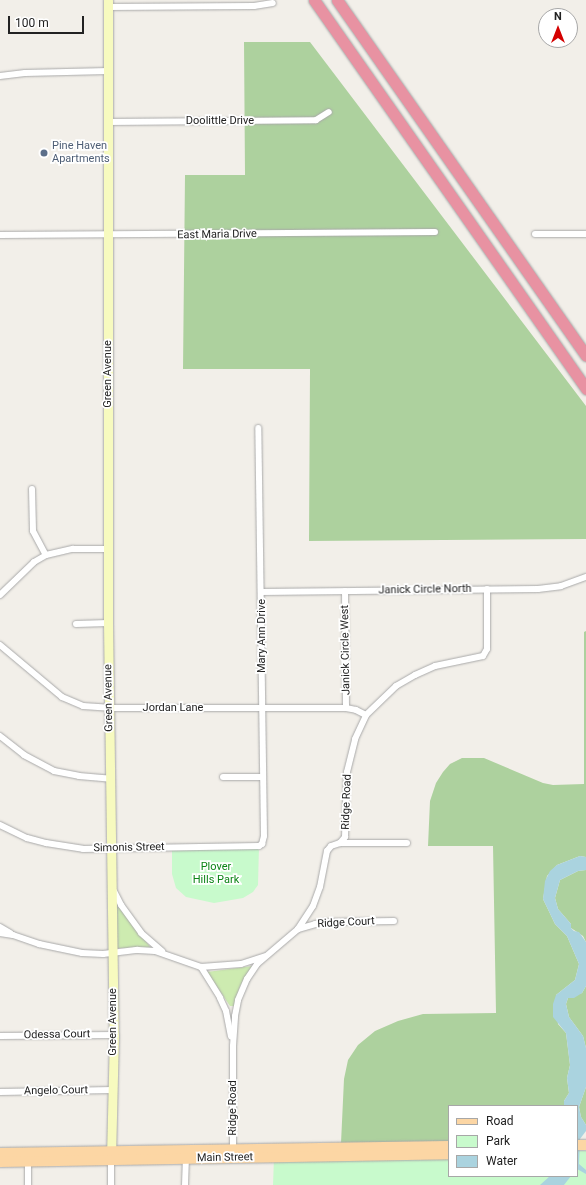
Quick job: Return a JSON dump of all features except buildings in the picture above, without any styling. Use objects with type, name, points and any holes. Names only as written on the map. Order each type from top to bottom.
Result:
[{"type":"highway","points":[[314,0],[586,389]]},
{"type":"highway","points":[[337,0],[586,355]]},
{"type":"main road","name":"Main Street","points":[[0,1153],[28,1157],[111,1156],[233,1149],[448,1146]]},
{"type":"main road","name":"Main Street","points":[[111,1156],[186,1159],[448,1154]]},
{"type":"main road","name":"Main Street","points":[[0,1162],[28,1157]]},
{"type":"street","points":[[108,4],[254,6],[273,3]]},
{"type":"street","name":"Green Avenue","points":[[108,4],[108,623],[114,1034],[111,1156]]},
{"type":"street","points":[[0,76],[25,73],[108,71]]},
{"type":"street","name":"Doolittle Drive","points":[[108,122],[316,120],[329,112]]},
{"type":"street","name":"East Maria Drive","points":[[0,235],[107,236],[435,232]]},
{"type":"street","points":[[535,234],[586,234]]},
{"type":"street","name":"Mary Ann Drive","points":[[258,428],[264,836],[262,844]]},
{"type":"street","points":[[32,489],[33,531],[46,555]]},
{"type":"street","points":[[0,595],[34,562],[46,555],[74,549],[108,549]]},
{"type":"street","name":"Janick Circle North","points":[[261,592],[549,588],[561,586],[586,577]]},
{"type":"street","name":"Ridge Road","points":[[233,1149],[234,1016],[238,1000],[247,979],[257,964],[298,929],[313,906],[320,887],[327,851],[332,846],[340,843],[345,837],[347,772],[355,739],[366,715],[396,686],[415,674],[450,662],[483,656],[487,649],[487,589]]},
{"type":"street","name":"Janick Circle West","points":[[345,591],[346,708]]},
{"type":"street","points":[[76,624],[108,623]]},
{"type":"street","name":"Jordan Lane","points":[[0,645],[68,700],[84,706],[110,708],[346,708],[353,709],[366,715]]},
{"type":"street","points":[[0,736],[24,755],[54,771],[79,776],[110,778]]},
{"type":"street","points":[[223,777],[263,777]]},
{"type":"street","name":"Simonis Street","points":[[0,825],[27,838],[66,847],[83,849],[259,846],[262,844]]},
{"type":"street","points":[[340,843],[407,843]]},
{"type":"street","points":[[113,886],[121,905],[141,933],[165,954]]},
{"type":"street","name":"Ridge Court","points":[[298,929],[328,922],[394,921]]},
{"type":"street","points":[[0,927],[13,935]]},
{"type":"street","points":[[0,933],[13,935],[39,944],[71,952],[93,954],[142,950],[165,954],[201,968],[242,964],[269,955]]},
{"type":"street","points":[[201,968],[220,998],[226,1012],[233,1046]]},
{"type":"street","name":"Odessa Court","points":[[0,1036],[114,1034]]},
{"type":"street","name":"Angelo Court","points":[[0,1092],[113,1090]]},
{"type":"street","points":[[111,1156],[111,1185]]},
{"type":"street","points":[[28,1157],[28,1185]]},
{"type":"street","points":[[185,1185],[186,1159]]},
{"type":"green space","points":[[244,42],[310,42],[586,406],[586,539],[309,541],[310,369],[183,369],[185,175],[245,175]]},
{"type":"green space","points":[[586,631],[586,857],[580,856],[557,865],[547,876],[543,899],[555,924],[567,936],[579,964],[575,980],[556,995],[558,1024],[566,1033],[570,1065],[567,1078],[569,1093],[564,1101],[564,1105],[448,1105],[448,1142],[341,1143],[344,1079],[348,1060],[358,1045],[375,1031],[398,1021],[423,1014],[496,1013],[493,846],[428,846],[430,801],[436,783],[443,772],[450,764],[462,758],[484,758],[543,783],[553,785],[584,784],[584,632]]},
{"type":"green space","name":"Plover Hills Park","points":[[259,846],[258,885],[253,892],[243,898],[214,903],[186,897],[176,888],[172,874],[172,848]]},
{"type":"green space","points":[[586,870],[586,942],[583,936],[571,928],[571,924],[558,909],[555,898],[560,880],[578,871]]},
{"type":"green space","points":[[117,907],[120,908],[151,948],[117,948]]},
{"type":"green space","points":[[252,966],[240,986],[234,1006],[230,1006],[207,972]]},
{"type":"green space","points":[[586,986],[586,1048],[583,1036],[569,1017],[566,1004],[568,998],[582,993]]},
{"type":"green space","points":[[586,1087],[586,1125],[581,1117],[579,1107]]},
{"type":"green space","points":[[578,1151],[586,1151],[586,1185],[273,1185],[274,1157],[448,1154],[448,1177],[578,1177]]},
{"type":"water","points":[[580,856],[586,857],[586,870],[578,871],[560,880],[555,898],[558,909],[571,924],[571,928],[574,931],[579,932],[586,942],[586,986],[582,993],[574,998],[568,998],[566,1004],[569,1017],[583,1036],[586,1048],[586,1087],[579,1107],[581,1117],[586,1125],[586,1131],[580,1139],[579,1164],[586,1170],[586,1174],[578,1170],[578,1105],[564,1105],[564,1101],[569,1093],[567,1078],[570,1065],[566,1033],[553,1017],[553,1004],[556,995],[575,980],[579,964],[567,936],[555,924],[543,899],[545,881],[550,871],[557,865]]},
{"type":"water","points":[[549,1177],[570,1177],[564,1185],[540,1185]]},
{"type":"place","name":"Pine Haven Apartments","points":[[44,153]]}]
